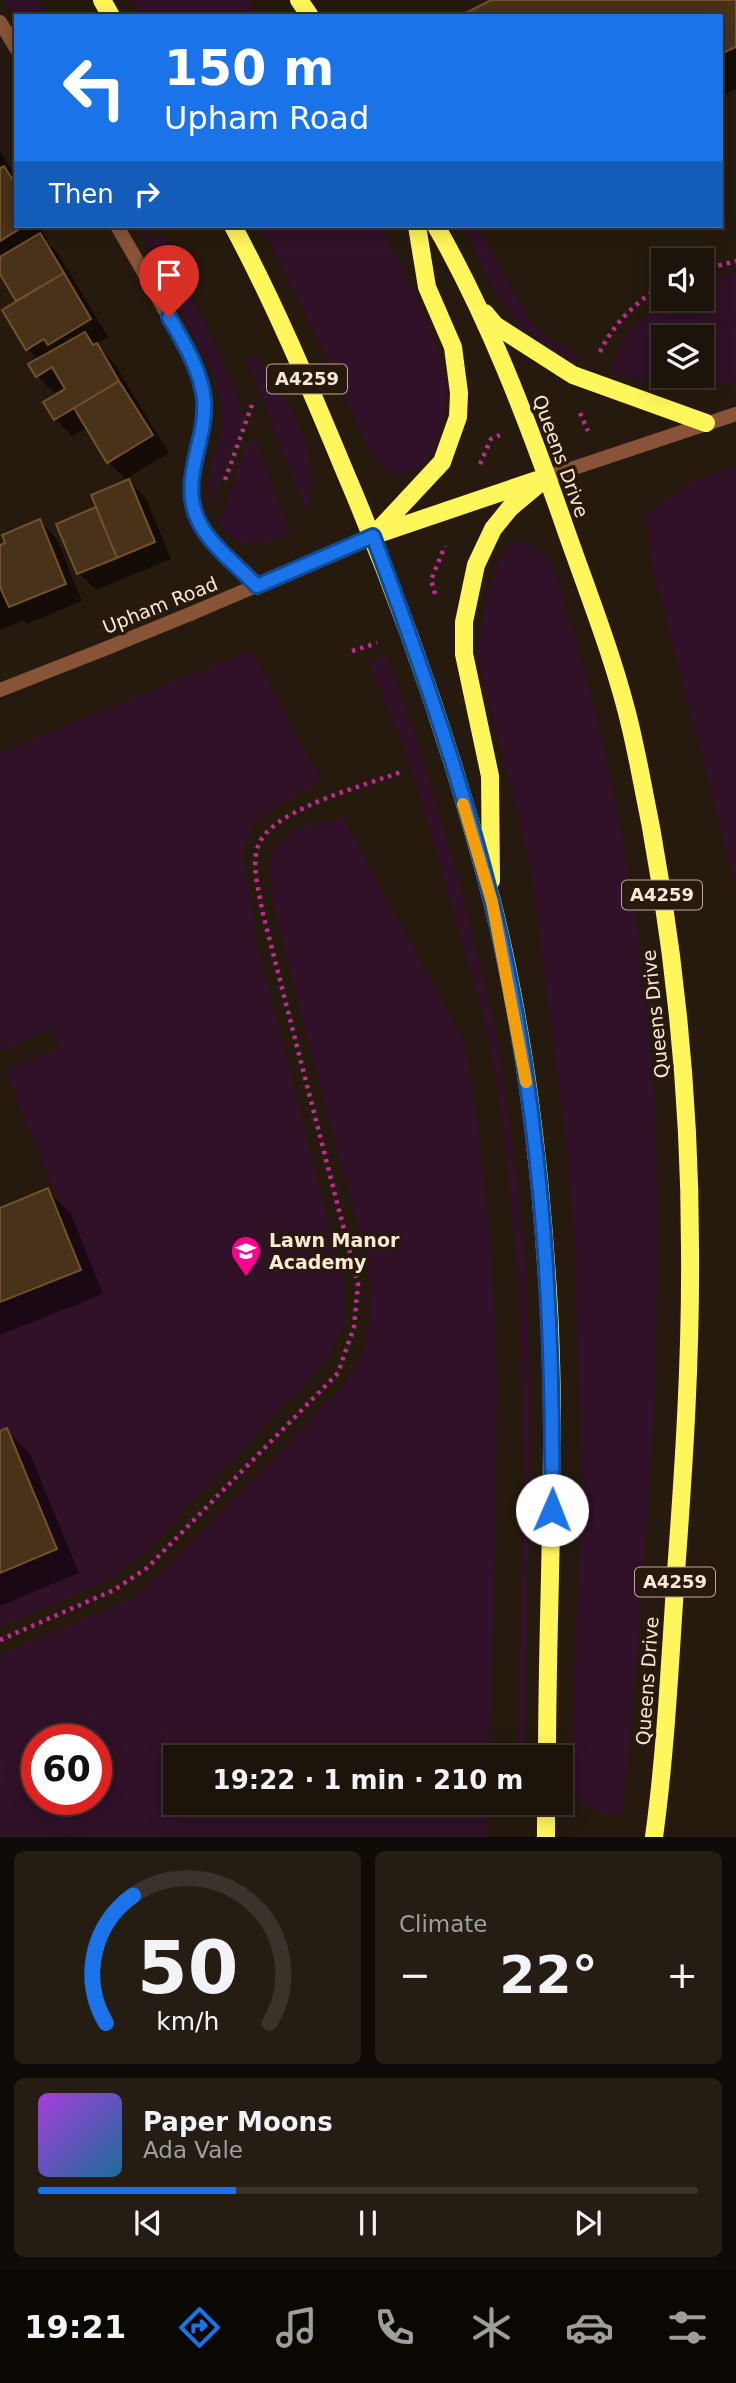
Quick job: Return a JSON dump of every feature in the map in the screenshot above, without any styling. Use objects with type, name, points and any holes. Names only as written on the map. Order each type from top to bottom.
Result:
[{"type":"main road","name":"A4259","points":[[234,228],[301,365],[373,536],[409,632],[442,733],[492,902],[526,1082],[547,1263],[553,1409],[547,1745]]},
{"type":"main road","points":[[373,536],[442,462],[458,416],[459,393],[453,347],[427,287],[417,228]]},
{"type":"main road","name":"Queens Drive","points":[[437,228],[473,300],[528,424],[592,601],[630,725],[653,839],[671,951],[688,1141],[689,1327],[681,1496],[661,1783],[654,1837]]},
{"type":"main road","points":[[473,300],[495,325],[564,369],[587,381],[706,423]]},
{"type":"main road","points":[[373,536],[547,477]]},
{"type":"main road","points":[[492,902],[490,776],[464,654],[464,622],[476,565],[493,529],[510,508],[547,477]]},
{"type":"main road","points":[[546,1815],[546,1837]]},
{"type":"street","points":[[0,22],[14,45]]},
{"type":"street","points":[[118,228],[181,339],[195,368],[204,399],[190,489],[199,523],[216,545],[257,586]]},
{"type":"street","points":[[547,477],[736,414]]},
{"type":"street","name":"Upham Road","points":[[0,691],[373,536]]},
{"type":"path","points":[[714,267],[736,261]]},
{"type":"path","points":[[587,381],[605,342],[619,322],[651,295]]},
{"type":"path","points":[[199,523],[212,514],[252,405]]},
{"type":"path","points":[[0,1640],[114,1590],[147,1568],[338,1373],[354,1327],[358,1284],[262,910],[255,867],[260,842],[275,824],[304,808],[401,772]]},
{"type":"shaded area","points":[[4,0],[38,0],[47,14],[14,14],[14,18]]},
{"type":"shaded area","points":[[131,0],[250,0],[256,14],[141,14]]},
{"type":"shaded area","points":[[138,228],[145,228],[151,240],[163,234],[233,385],[244,420],[211,507],[209,480],[220,432],[222,407],[209,366]]},
{"type":"shaded area","points":[[262,228],[381,228],[410,281],[443,366],[446,384],[445,411],[437,441],[422,465],[398,474],[383,467],[376,460]]},
{"type":"shaded area","points":[[465,228],[478,228],[527,317],[543,334],[582,359],[580,363],[540,340],[522,325],[506,308],[488,279]]},
{"type":"shaded area","points":[[736,272],[736,381],[714,384],[714,325],[651,325],[651,382],[609,372],[627,334],[651,311],[714,311],[714,278]]},
{"type":"shaded area","points":[[254,354],[291,409],[307,445],[311,465],[308,510],[304,507],[247,358]]},
{"type":"shaded area","points":[[256,441],[290,534],[270,541],[251,543],[234,538],[219,524],[246,444]]},
{"type":"shaded area","points":[[736,466],[736,887],[652,566],[646,515],[688,484]]},
{"type":"shaded area","points":[[525,542],[539,549],[551,562],[576,641],[615,803],[630,885],[651,1051],[658,1217],[652,1441],[623,1813],[617,1817],[588,1807],[577,1797],[573,1787],[582,1482],[575,1247],[565,1135],[532,879],[483,681],[478,644],[489,585],[503,552],[509,545]]},
{"type":"shaded area","points":[[251,650],[322,782],[284,801],[254,821],[243,852],[257,942],[344,1282],[344,1326],[325,1362],[151,1546],[112,1579],[0,1627],[7,1428],[0,1431],[0,1302],[85,1267],[5,1070],[60,1047],[52,1029],[0,1051],[0,753]]},
{"type":"shaded area","points":[[387,656],[420,749],[458,876],[496,1031],[517,1178],[526,1266],[531,1419],[524,1745],[517,1745],[524,1505],[518,1272],[500,1106],[485,1022],[417,787],[402,742],[368,662]]},
{"type":"shaded area","points":[[343,818],[464,1042],[475,1102],[490,1237],[498,1387],[490,1745],[163,1745],[163,1815],[489,1815],[488,1837],[0,1837],[0,1655],[131,1599],[154,1580],[344,1386],[364,1347],[370,1296],[363,1245],[271,893],[270,867],[276,846],[291,832]]},
{"type":"building","points":[[491,0],[736,0],[736,47],[723,53],[723,14],[464,14]]},
{"type":"building","points":[[4,166],[14,182],[14,228],[21,228],[0,241],[0,168]]},
{"type":"building","points":[[40,233],[64,273],[16,301],[0,274],[0,257]]},
{"type":"building","points":[[64,273],[91,319],[48,345],[44,339],[26,350],[2,310]]},
{"type":"building","points":[[85,332],[93,345],[97,343],[119,381],[54,420],[43,402],[65,389],[52,367],[36,377],[28,364]]},
{"type":"building","points":[[119,381],[153,435],[107,463],[74,408]]},
{"type":"building","points":[[129,479],[155,542],[117,558],[91,495]]},
{"type":"building","points":[[96,507],[117,558],[77,574],[56,524]]},
{"type":"building","points":[[40,519],[66,584],[9,607],[0,587],[0,545],[5,543],[2,535]]},
{"type":"building","points":[[48,1188],[81,1270],[0,1302],[0,1208]]},
{"type":"building","points":[[7,1428],[57,1549],[0,1573],[0,1431]]},
{"type":"slow traffic","points":[[463,804],[492,902],[526,1082]]},
{"type":"place","name":"Lawn Manor Academy","points":[[246,1278]]},
{"type":"route","points":[[169,317],[195,368],[204,399],[190,489],[199,523],[216,545],[257,586],[373,536],[409,632],[442,733],[492,902],[526,1082],[547,1263],[553,1409],[552,1510]]}]
